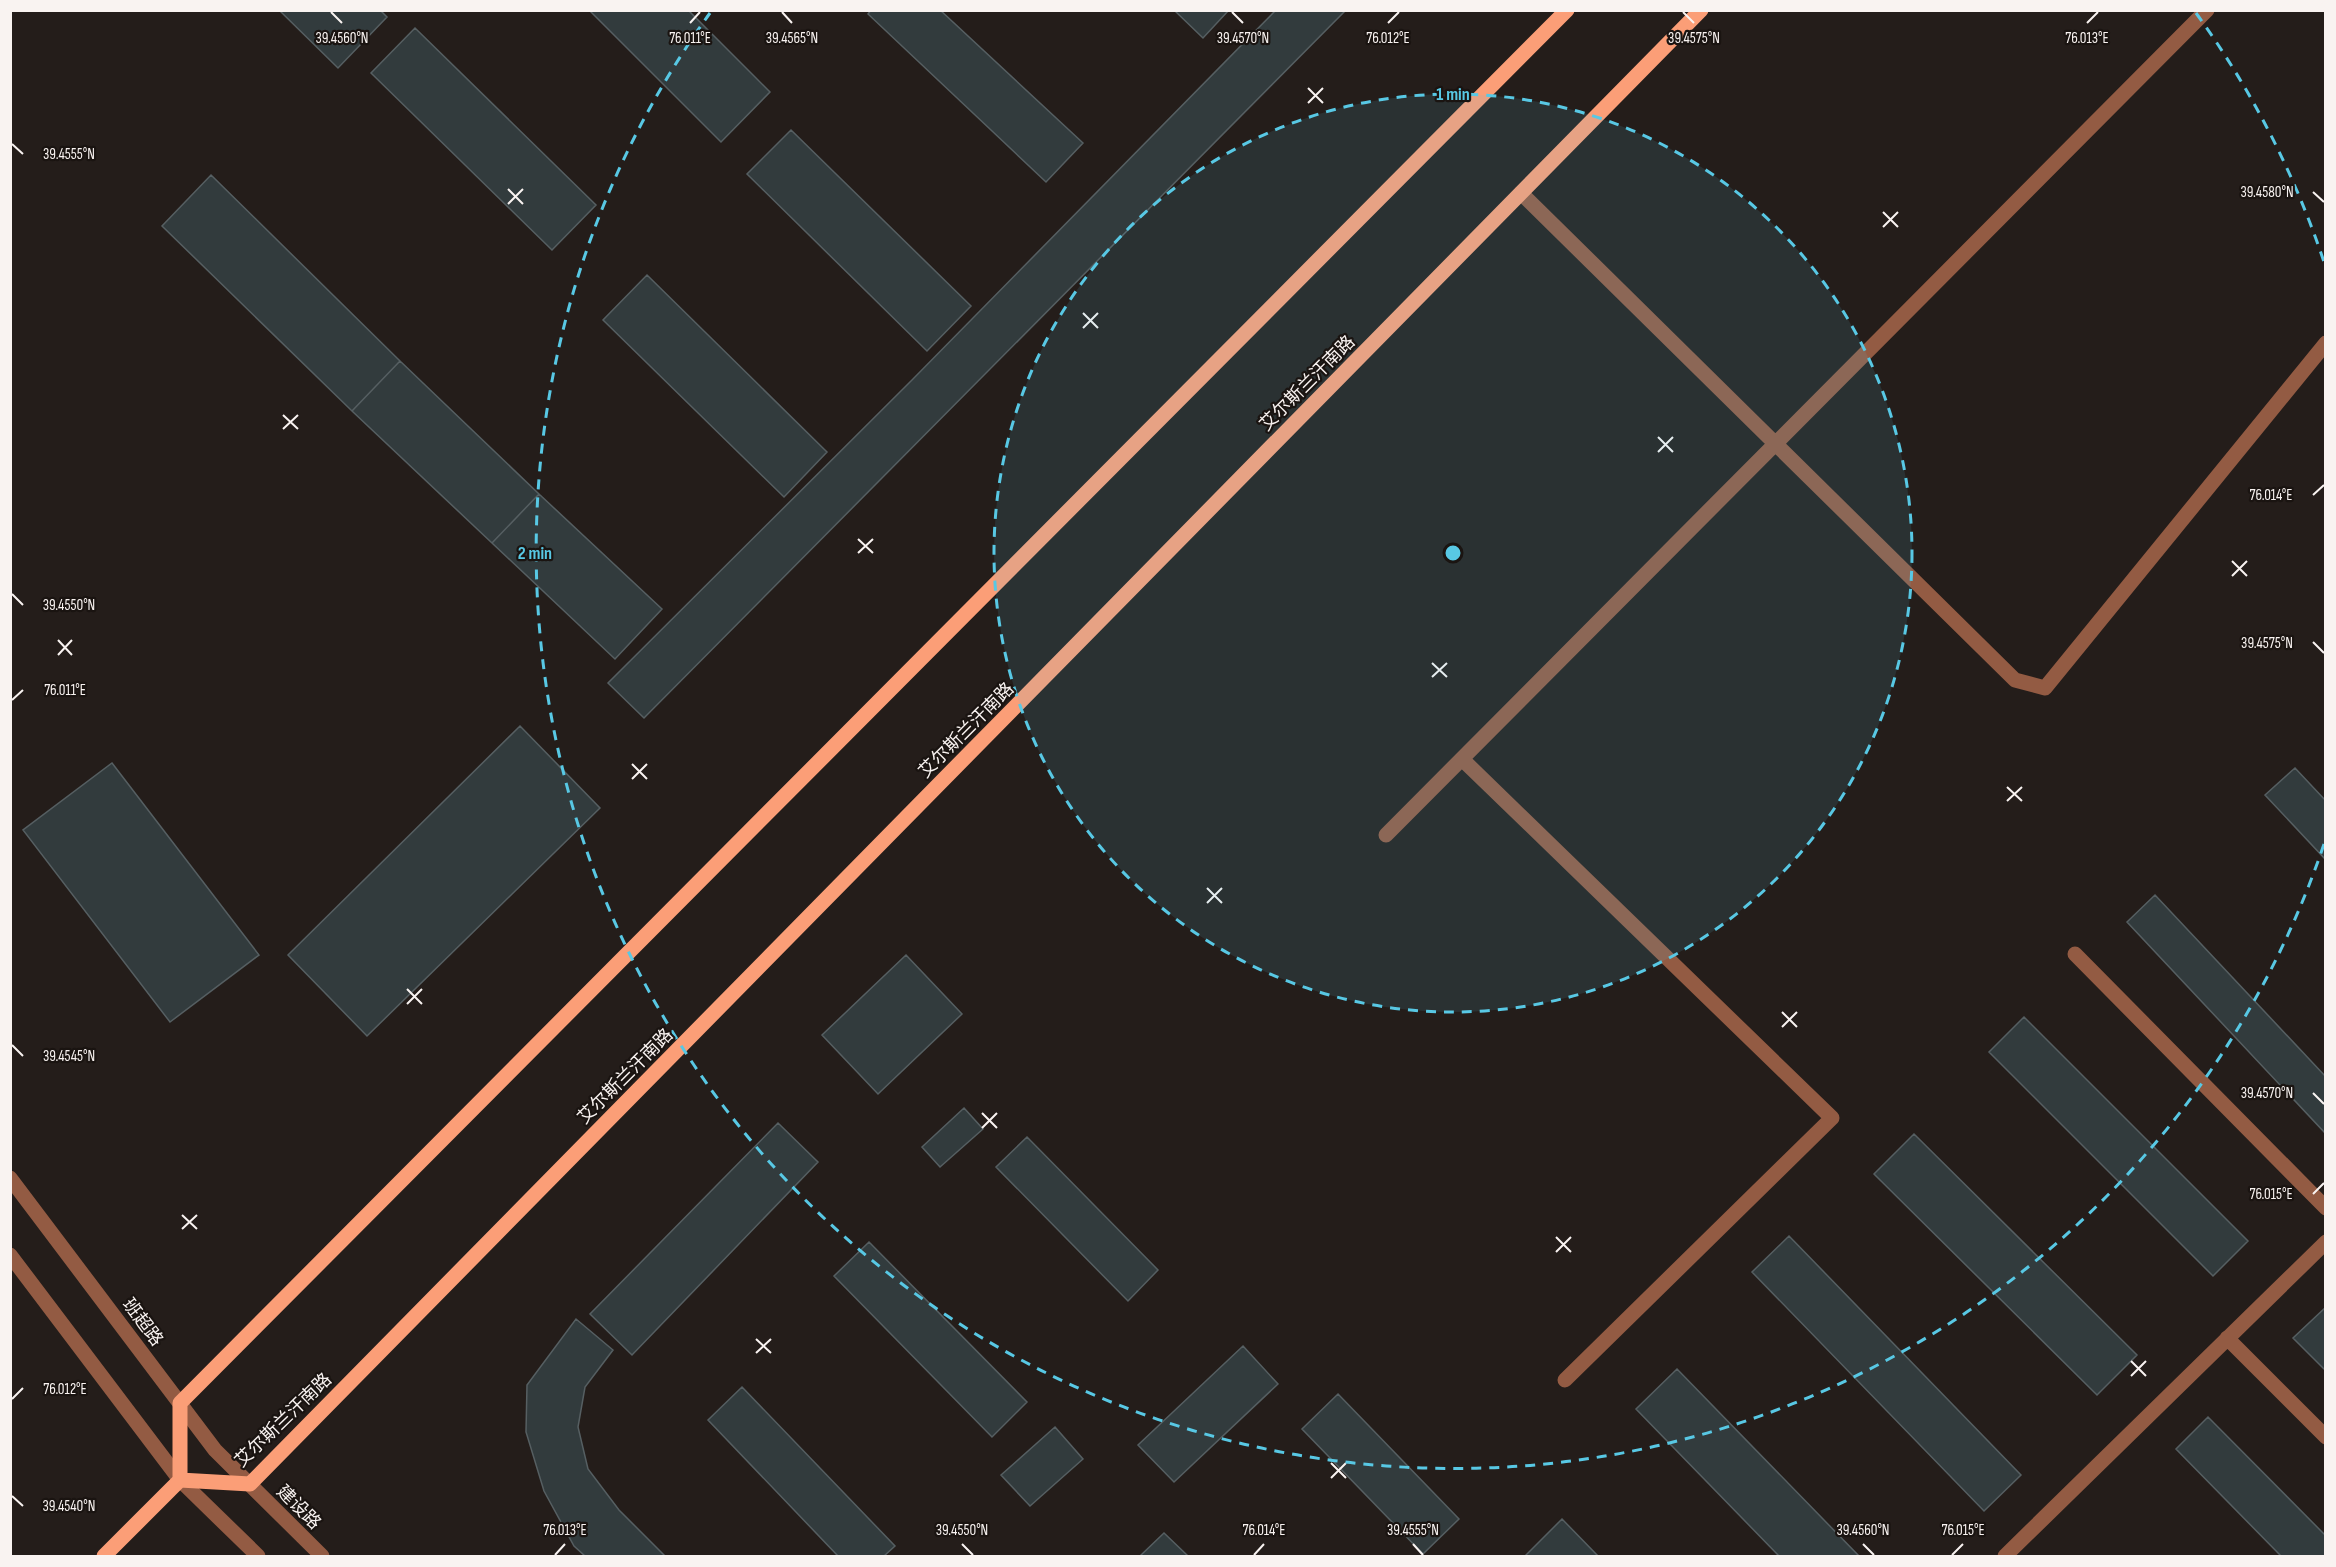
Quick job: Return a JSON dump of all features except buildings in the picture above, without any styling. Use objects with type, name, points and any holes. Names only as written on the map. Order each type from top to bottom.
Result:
[{"type":"main road","points":[[104,1557],[180,1480],[180,1403],[1567,10]]},
{"type":"main road","name":"艾尔斯兰汗南路","points":[[180,1480],[250,1484],[1701,10]]},
{"type":"street","points":[[1386,836],[2207,10]]},
{"type":"street","points":[[1521,193],[2015,680],[2045,688],[2325,342]]},
{"type":"street","points":[[1462,759],[1832,1118],[1565,1380]]},
{"type":"street","points":[[2075,954],[2325,1208]]},
{"type":"street","name":"班超路","points":[[10,1178],[215,1450],[250,1484]]},
{"type":"street","points":[[2005,1557],[2325,1242]]},
{"type":"street","points":[[10,1255],[180,1480],[258,1557]]},
{"type":"street","points":[[2227,1338],[2325,1437]]},
{"type":"street","name":"建设路","points":[[250,1484],[322,1557]]}]
